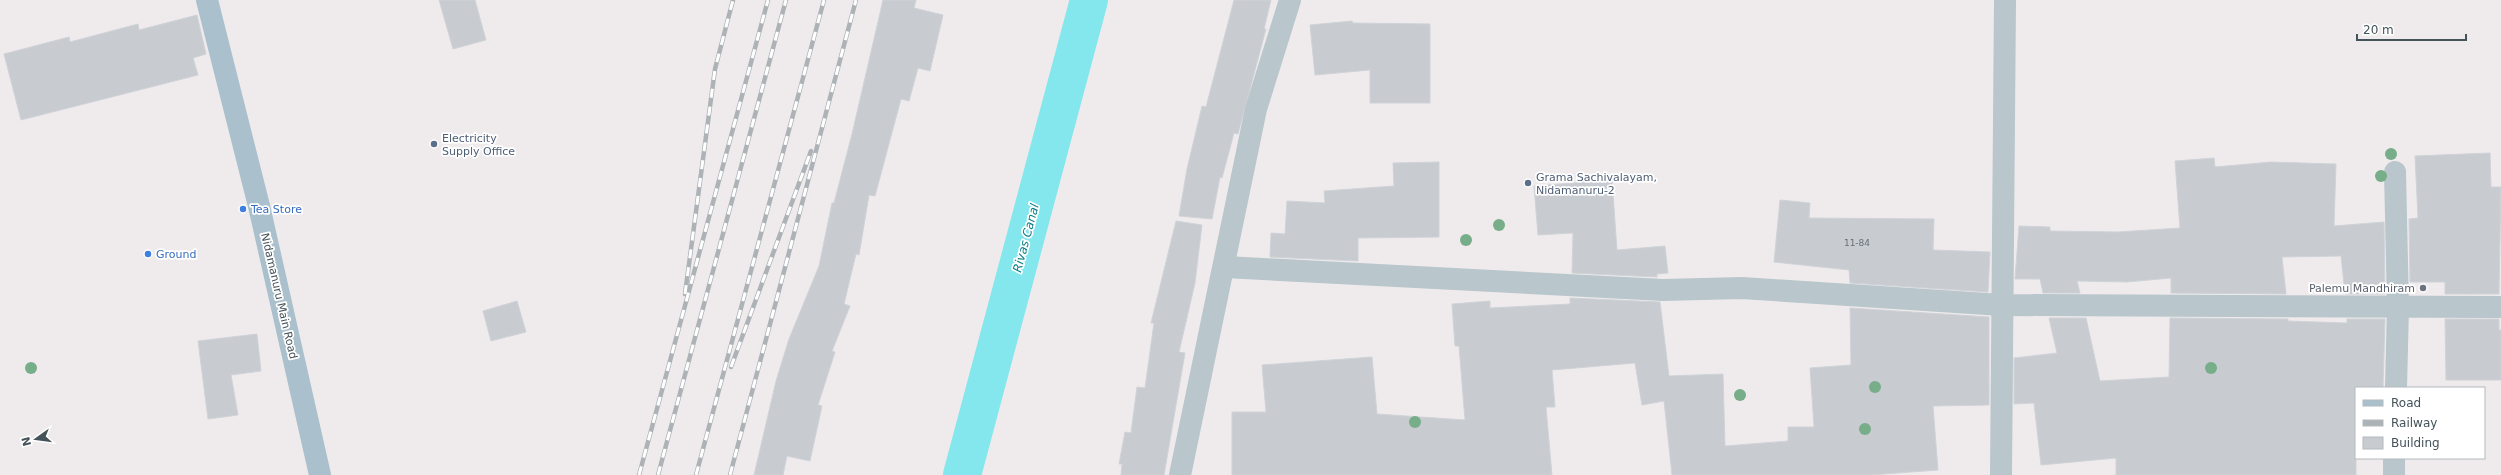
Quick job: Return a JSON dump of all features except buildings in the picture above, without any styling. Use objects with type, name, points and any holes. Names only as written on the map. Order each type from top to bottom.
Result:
[{"type":"main road","name":"Nidamanuru Main Road","points":[[207,0],[259,206],[320,475]]},
{"type":"street","points":[[1180,475],[1225,267],[1256,109],[1290,0]]},
{"type":"street","points":[[2001,475],[2005,0]]},
{"type":"street","points":[[2395,172],[2398,307],[2396,387]]},
{"type":"street","points":[[1225,267],[1664,290],[1742,288],[2002,305],[2501,307]]},
{"type":"street","points":[[2394,459],[2394,475]]},
{"type":"waterway","name":"Rivas Canal","points":[[962,475],[1089,0]]},
{"type":"railway","points":[[685,294],[715,69],[733,0]]},
{"type":"railway","points":[[639,475],[768,0]]},
{"type":"railway","points":[[658,475],[786,0]]},
{"type":"railway","points":[[696,475],[824,0]]},
{"type":"railway","points":[[730,475],[856,0]]},
{"type":"railway","points":[[731,367],[811,151]]},
{"type":"place","name":"Electricity Supply Office","points":[[434,144]]},
{"type":"place","name":"Grama Sachivalayam, Nidamanuru-2","points":[[1528,183]]},
{"type":"place","name":"Tea Store","points":[[243,209]]},
{"type":"place","name":"Ground","points":[[148,254]]},
{"type":"place","name":"Palemu Mandhiram","points":[[2423,288]]}]
